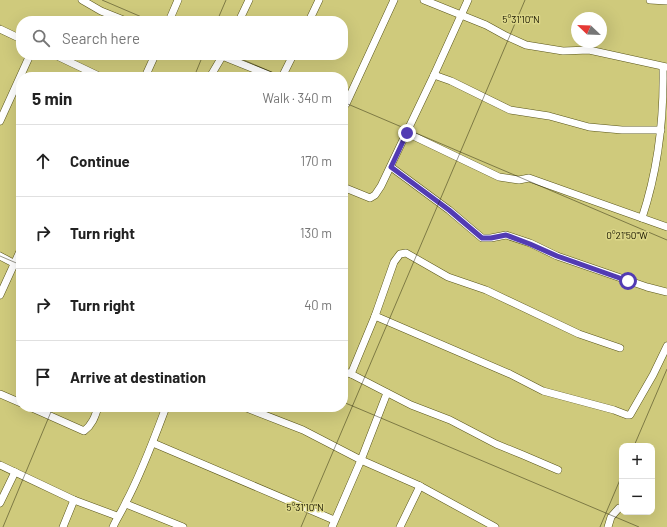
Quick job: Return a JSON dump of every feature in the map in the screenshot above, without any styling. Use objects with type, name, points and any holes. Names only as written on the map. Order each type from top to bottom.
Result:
[{"type":"street","points":[[82,0],[114,16]]},
{"type":"street","points":[[171,16],[178,0]]},
{"type":"street","points":[[241,16],[249,0]]},
{"type":"street","points":[[311,16],[319,0]]},
{"type":"street","points":[[348,100],[394,0]]},
{"type":"street","points":[[424,0],[486,25],[526,45],[563,51],[589,50],[665,67],[661,130],[650,195],[642,218]]},
{"type":"street","points":[[348,188],[370,198],[375,195],[381,186],[468,0]]},
{"type":"street","points":[[650,0],[667,1]]},
{"type":"street","points":[[0,29],[16,37]]},
{"type":"street","points":[[22,72],[28,60]]},
{"type":"street","points":[[65,60],[90,72]]},
{"type":"street","points":[[147,72],[153,60]]},
{"type":"street","points":[[213,72],[220,60]]},
{"type":"street","points":[[232,60],[262,72]]},
{"type":"street","points":[[284,72],[290,60]]},
{"type":"street","points":[[434,75],[451,81],[510,110],[549,116],[589,127],[622,130],[661,130]]},
{"type":"street","points":[[0,121],[16,86]]},
{"type":"street","points":[[407,133],[499,177],[518,180],[529,178],[667,227]]},
{"type":"street","points":[[391,167],[449,210],[482,238],[506,235],[557,256],[647,287],[667,292]]},
{"type":"street","points":[[351,374],[375,316],[394,262],[400,254],[406,253],[448,277],[498,295],[579,334],[620,348]]},
{"type":"street","points":[[0,256],[15,264],[0,295]]},
{"type":"street","points":[[375,316],[510,374],[543,391],[628,415],[630,415],[664,363],[667,346]]},
{"type":"street","points":[[348,373],[412,405],[450,420],[496,444],[558,470]]},
{"type":"street","points":[[153,443],[333,524],[361,460],[387,393]]},
{"type":"street","points":[[0,394],[16,401]]},
{"type":"street","points":[[41,412],[84,431],[89,427],[95,418],[97,412]]},
{"type":"street","points":[[113,527],[117,516],[126,504],[153,443],[164,412]]},
{"type":"street","points":[[257,412],[303,430],[361,460],[420,486],[495,527]]},
{"type":"street","points":[[0,465],[74,500],[117,516]]},
{"type":"street","points":[[0,503],[15,472]]},
{"type":"street","points":[[400,527],[420,486]]},
{"type":"street","points":[[63,527],[74,500]]},
{"type":"street","points":[[126,504],[182,527]]},
{"type":"street","points":[[608,527],[612,517],[619,508]]},
{"type":"route","points":[[407,133],[391,167],[449,210],[482,238],[506,235],[557,256],[628,281]]}]
